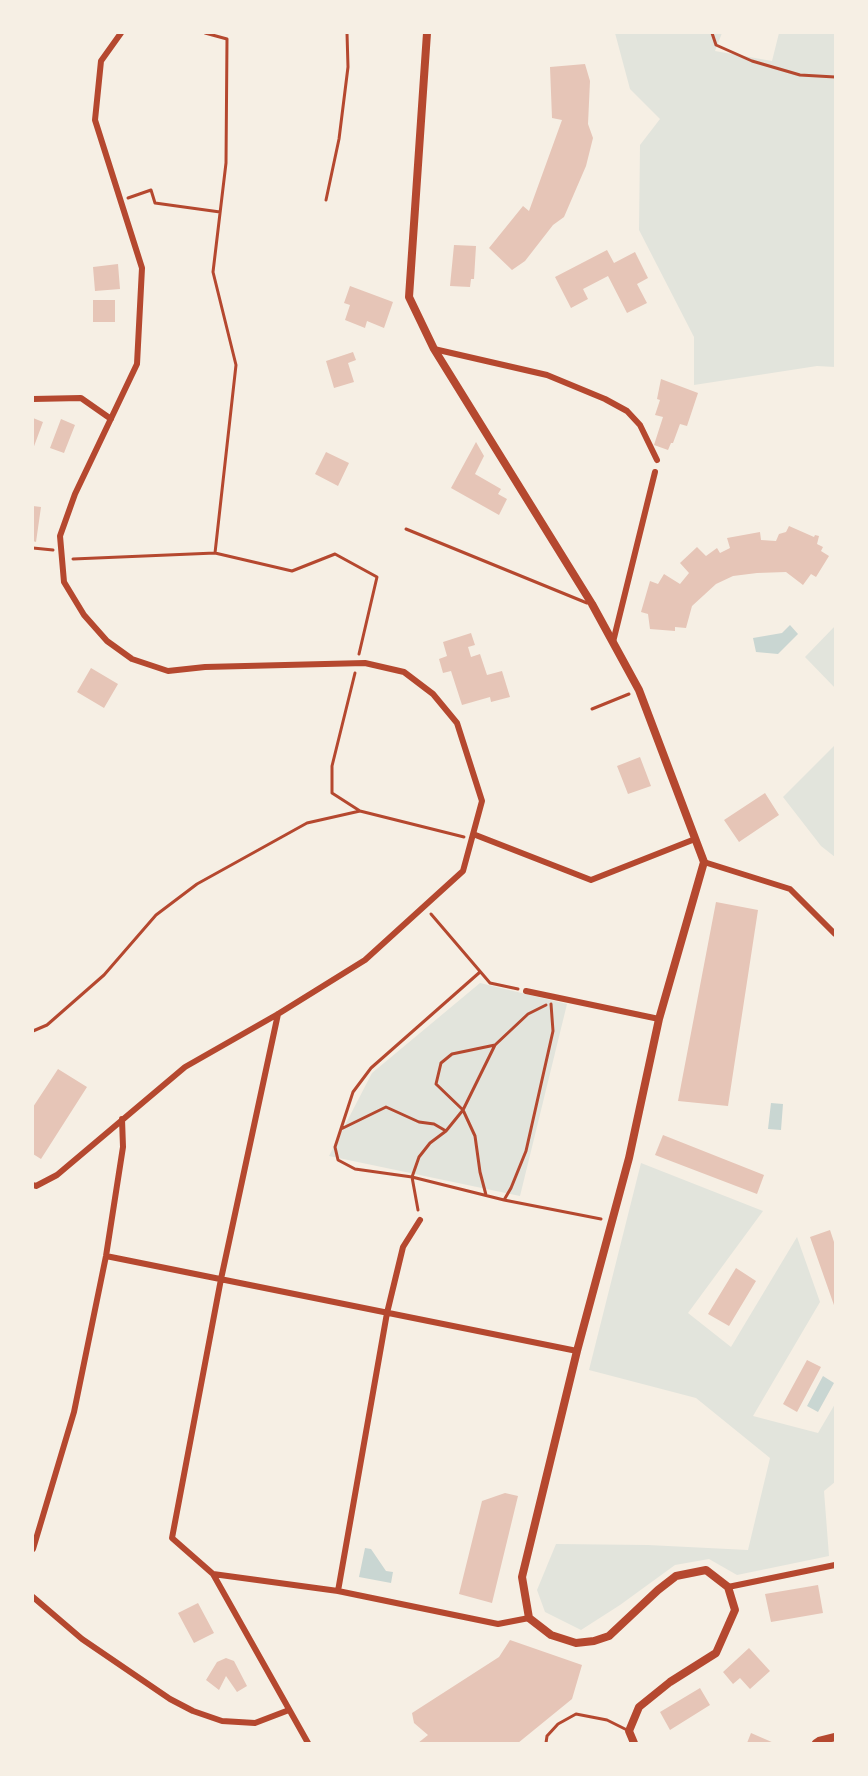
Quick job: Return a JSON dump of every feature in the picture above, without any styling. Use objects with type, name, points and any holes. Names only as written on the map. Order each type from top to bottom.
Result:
[{"type":"street","points":[[33,1185],[36,1186],[57,1175],[185,1067],[278,1014],[365,960],[463,871],[482,801],[457,723],[433,694],[404,672],[365,663],[205,667],[168,671],[132,659],[106,641],[84,615],[64,582],[60,536],[75,494],[137,364],[142,268],[95,120],[101,61],[122,33]]},
{"type":"street","points":[[427,33],[410,297],[434,349],[592,604],[639,690],[704,862],[659,1019],[629,1158],[577,1351],[522,1577],[529,1618],[551,1635],[576,1643],[609,1636],[676,1576],[706,1570],[728,1587],[735,1610],[716,1653],[670,1682],[639,1707],[629,1731],[634,1743]]},
{"type":"street","points":[[434,349],[547,375],[605,399],[627,411],[640,425],[657,460]]},
{"type":"street","points":[[33,399],[81,398],[111,419]]},
{"type":"street","points":[[613,642],[655,472]]},
{"type":"street","points":[[472,836],[591,880],[695,839]]},
{"type":"street","points":[[704,862],[790,889],[835,934]]},
{"type":"street","points":[[526,991],[659,1019]]},
{"type":"street","points":[[278,1014],[221,1279],[172,1538],[213,1574],[308,1743]]},
{"type":"street","points":[[33,1549],[74,1412],[106,1256],[123,1147],[122,1119]]},
{"type":"street","points":[[338,1591],[387,1312],[403,1247],[420,1220]]},
{"type":"street","points":[[106,1256],[577,1351]]},
{"type":"street","points":[[728,1587],[835,1565]]},
{"type":"street","points":[[213,1574],[338,1591],[498,1624],[529,1618]]},
{"type":"street","points":[[33,1597],[82,1639],[170,1699],[193,1711],[222,1721],[255,1723],[289,1710]]},
{"type":"street","points":[[816,1743],[835,1737]]},
{"type":"lane","points":[[327,200],[339,139],[348,67],[347,33]]},
{"type":"lane","points":[[406,529],[592,604]]},
{"type":"lane","points":[[546,1743],[548,1736],[558,1724],[576,1714],[607,1720],[629,1731]]},
{"type":"path","points":[[205,33],[227,39],[226,163],[213,272],[236,365],[215,553]]},
{"type":"path","points":[[712,33],[716,45],[752,62],[800,75],[835,77]]},
{"type":"path","points":[[121,201],[151,190],[155,203],[220,212]]},
{"type":"path","points":[[33,548],[61,550]]},
{"type":"path","points":[[62,559],[215,553],[292,571],[335,554],[377,577],[332,766],[332,793],[360,812],[472,836]]},
{"type":"path","points":[[592,709],[639,690]]},
{"type":"path","points":[[33,1030],[47,1025],[104,975],[156,915],[197,884],[307,823],[360,812]]},
{"type":"path","points":[[424,906],[490,983],[526,991]]},
{"type":"path","points":[[480,972],[371,1068],[353,1092],[335,1147],[339,1160],[355,1169],[412,1177],[504,1200],[612,1221]]},
{"type":"path","points":[[420,1220],[412,1177],[419,1156],[430,1143],[446,1131],[463,1110],[495,1045],[528,1014],[551,1003],[553,1031],[526,1151],[504,1200]]},
{"type":"path","points":[[486,1195],[475,1136],[463,1110],[436,1084],[441,1064],[452,1054],[495,1045]]},
{"type":"path","points":[[341,1129],[386,1107],[419,1122],[434,1124],[446,1131]]},
{"type":"shaded area","points":[[615,33],[722,33],[715,51],[772,61],[779,33],[835,33],[835,367],[817,366],[694,385],[694,337],[639,230],[640,145],[660,119],[630,89]]},
{"type":"shaded area","points":[[790,625],[798,634],[778,654],[756,652],[753,638],[782,633]]},
{"type":"shaded area","points":[[835,626],[835,688],[805,657]]},
{"type":"shaded area","points":[[835,745],[835,857],[821,846],[783,797]]},
{"type":"shaded area","points":[[480,983],[567,1004],[520,1196],[329,1156],[372,1073]]},
{"type":"shaded area","points":[[771,1103],[783,1104],[781,1130],[768,1129]]},
{"type":"shaded area","points":[[641,1163],[763,1211],[688,1313],[731,1347],[797,1237],[820,1302],[753,1416],[818,1433],[835,1404],[835,1482],[824,1491],[829,1556],[737,1575],[709,1559],[675,1565],[581,1630],[545,1612],[537,1590],[556,1544],[648,1545],[748,1550],[770,1458],[696,1398],[589,1370]]},
{"type":"shaded area","points":[[823,1376],[834,1383],[818,1412],[807,1406]]},
{"type":"shaded area","points":[[365,1548],[371,1549],[386,1571],[393,1572],[391,1583],[359,1577]]},
{"type":"building","points":[[585,64],[590,81],[588,124],[593,138],[586,166],[564,217],[553,225],[525,261],[512,270],[489,248],[523,206],[529,211],[562,120],[552,118],[550,67]]},
{"type":"building","points":[[454,245],[476,246],[474,279],[471,279],[470,287],[450,286]]},
{"type":"building","points":[[607,250],[614,263],[635,252],[648,278],[637,284],[647,303],[627,313],[608,276],[583,289],[588,299],[571,308],[555,277]]},
{"type":"building","points":[[118,264],[120,289],[95,291],[93,267]]},
{"type":"building","points":[[350,286],[393,302],[384,328],[367,321],[365,328],[345,320],[350,305],[344,303]]},
{"type":"building","points":[[93,300],[115,300],[115,322],[93,322]]},
{"type":"building","points":[[353,352],[356,360],[348,363],[354,382],[334,388],[326,361]]},
{"type":"building","points":[[661,379],[698,393],[687,426],[680,424],[668,450],[654,445],[663,417],[655,415],[660,400],[657,399]]},
{"type":"building","points":[[33,418],[43,422],[33,449]]},
{"type":"building","points":[[61,419],[75,425],[64,453],[50,448]]},
{"type":"building","points":[[476,442],[484,456],[475,474],[501,489],[498,494],[507,499],[499,515],[451,488]]},
{"type":"building","points":[[326,452],[349,463],[338,486],[315,474]]},
{"type":"building","points":[[33,506],[41,507],[36,542],[33,541]]},
{"type":"building","points":[[789,526],[814,537],[819,536],[817,544],[823,547],[821,551],[829,556],[816,577],[811,574],[803,585],[786,572],[733,576],[716,584],[692,606],[686,628],[675,627],[675,631],[650,629],[648,614],[641,612],[650,581],[658,584],[664,574],[680,584],[689,573],[680,563],[697,547],[706,556],[717,548],[720,553],[730,548],[727,538],[760,532],[761,540],[776,541],[779,534],[786,532]]},
{"type":"building","points":[[471,633],[475,645],[468,647],[471,657],[480,654],[487,675],[502,671],[510,697],[491,702],[490,697],[462,705],[451,671],[443,673],[439,659],[447,656],[443,642]]},
{"type":"building","points":[[91,668],[118,684],[104,708],[77,692]]},
{"type":"building","points":[[640,757],[651,786],[628,794],[617,766]]},
{"type":"building","points":[[765,793],[779,815],[739,842],[724,820]]},
{"type":"building","points":[[716,902],[758,910],[728,1106],[678,1101]]},
{"type":"building","points":[[58,1069],[87,1087],[41,1159],[33,1154],[33,1107]]},
{"type":"building","points":[[663,1135],[764,1175],[757,1194],[655,1155]]},
{"type":"building","points":[[830,1230],[835,1245],[835,1308],[810,1237]]},
{"type":"building","points":[[736,1268],[756,1281],[729,1326],[708,1314]]},
{"type":"building","points":[[807,1360],[821,1367],[797,1412],[783,1404]]},
{"type":"building","points":[[505,1493],[518,1496],[492,1603],[459,1594],[482,1501]]},
{"type":"building","points":[[818,1585],[823,1613],[771,1622],[765,1594]]},
{"type":"building","points":[[198,1603],[214,1633],[194,1643],[178,1613]]},
{"type":"building","points":[[510,1640],[582,1665],[572,1699],[518,1743],[418,1743],[428,1735],[414,1723],[412,1713],[499,1657]]},
{"type":"building","points":[[749,1648],[770,1671],[750,1689],[740,1678],[733,1684],[723,1672]]},
{"type":"building","points":[[226,1658],[234,1661],[247,1686],[237,1692],[226,1676],[219,1690],[206,1680],[217,1662]]},
{"type":"building","points":[[700,1688],[710,1705],[670,1730],[660,1712]]},
{"type":"building","points":[[751,1733],[774,1743],[747,1743]]}]
